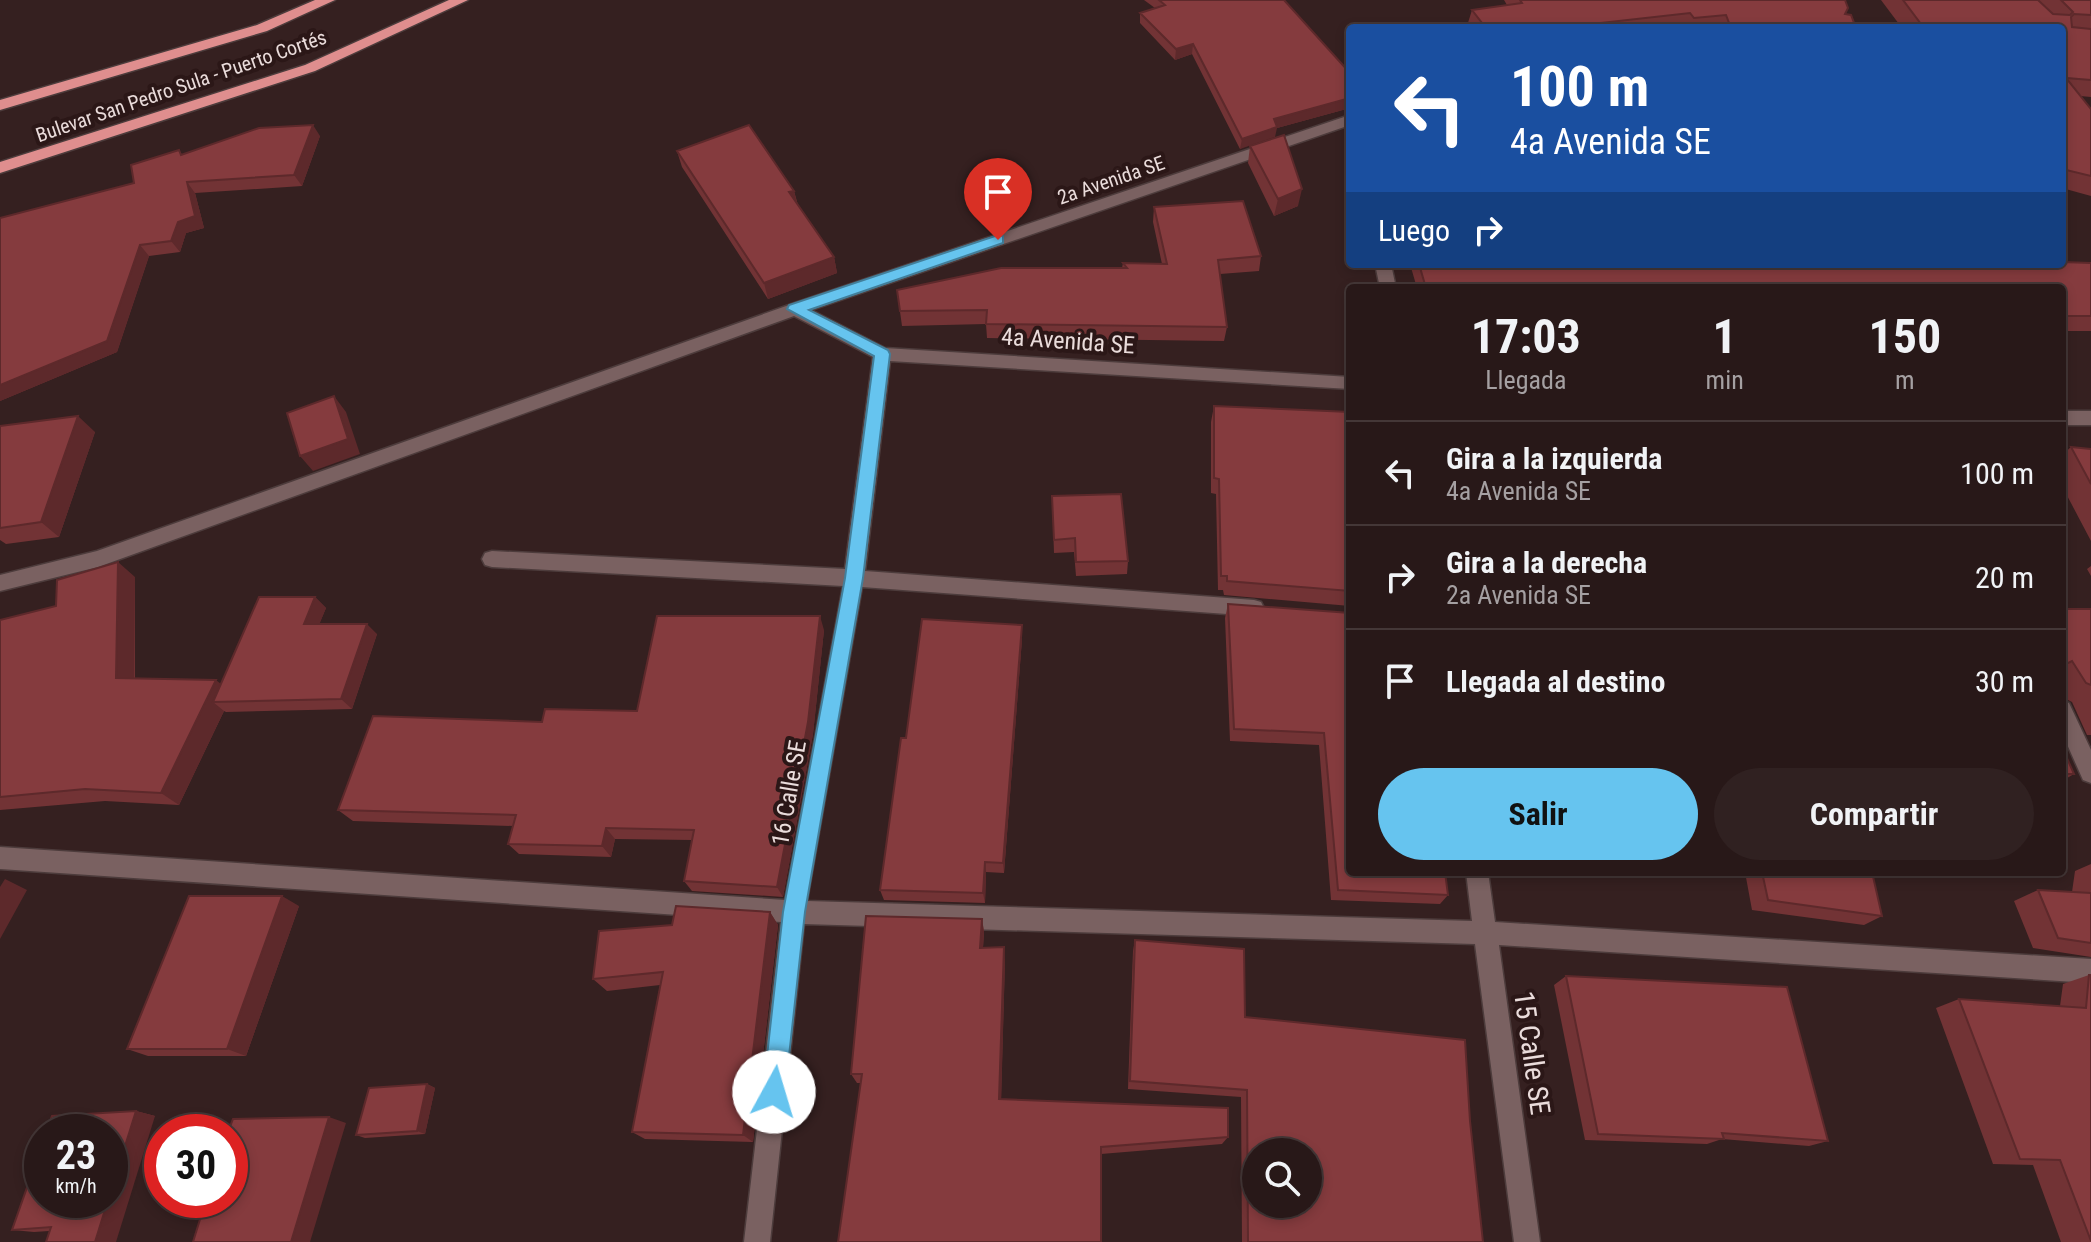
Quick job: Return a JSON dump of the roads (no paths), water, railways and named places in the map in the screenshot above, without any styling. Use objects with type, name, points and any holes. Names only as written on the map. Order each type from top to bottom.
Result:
[{"type":"highway","name":"Bulevar San Pedro Sula - Puerto Cortés","points":[[0,105],[262,28],[328,0]]},
{"type":"highway","name":"Bulevar San Pedro Sula - Puerto Cortés","points":[[0,168],[310,68],[461,0]]},
{"type":"street","name":"2a Avenida SE","points":[[0,583],[98,559],[795,309],[1346,127]]},
{"type":"street","name":"4a Avenida SE","points":[[795,309],[882,354],[1346,383]]},
{"type":"street","name":"16 Calle SE","points":[[757,1242],[794,912],[854,578],[882,354]]},
{"type":"street","points":[[2066,418],[2091,418]]},
{"type":"street","points":[[492,559],[854,578],[1273,610]]},
{"type":"street","points":[[2066,719],[2091,773]]},
{"type":"street","points":[[0,858],[794,912],[1485,933],[2091,971]]},
{"type":"street","name":"15 Calle SE","points":[[1478,876],[1527,1242]]}]
